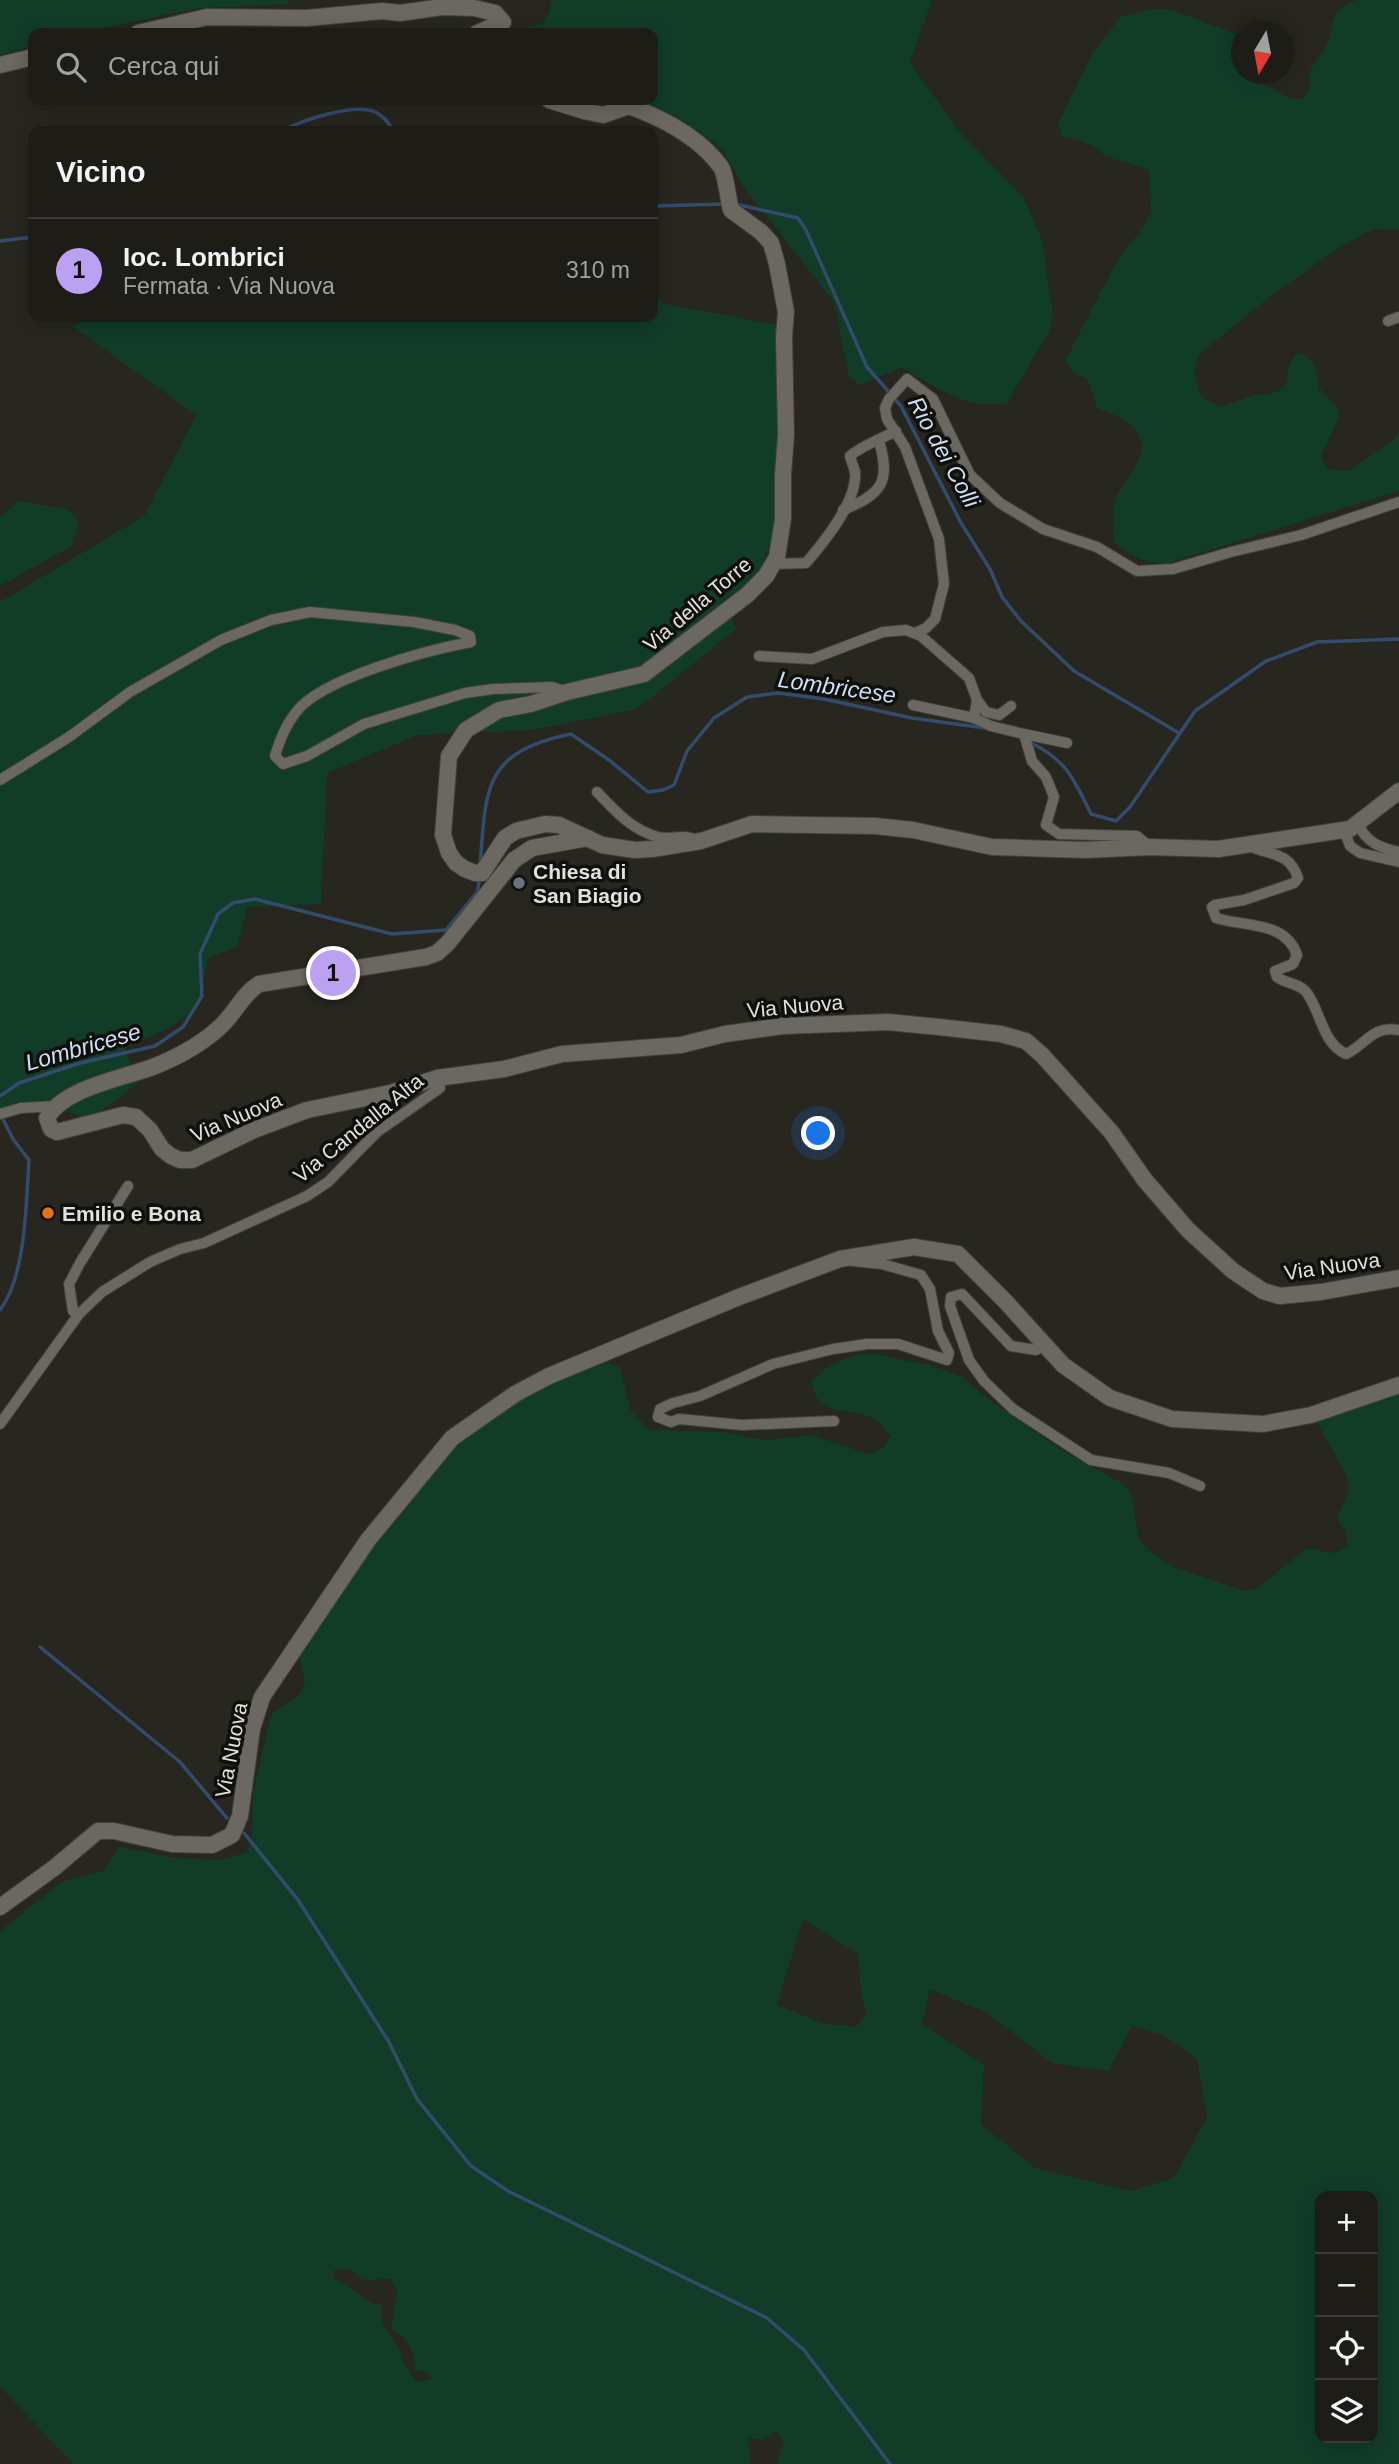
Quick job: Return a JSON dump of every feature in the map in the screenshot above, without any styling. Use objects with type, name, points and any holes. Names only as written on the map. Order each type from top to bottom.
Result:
[{"type":"street","points":[[158,28],[207,16],[307,18],[382,11],[400,13],[442,7],[474,8],[495,13],[503,22],[489,28]]},
{"type":"street","points":[[0,65],[28,58]]},
{"type":"street","name":"Via della Torre","points":[[565,105],[603,115],[629,106],[649,113],[695,142],[723,169],[731,210],[761,232],[771,243],[786,312],[783,519],[774,564],[766,576],[747,595],[644,674],[499,710],[466,730],[449,756],[443,835],[449,853],[465,869],[482,873],[506,838],[533,826],[559,825],[587,838]]},
{"type":"street","points":[[1388,321],[1399,317]]},
{"type":"street","points":[[915,633],[926,628],[935,619],[944,584],[939,539],[905,447],[887,419],[885,408],[889,398],[907,379],[933,399],[970,475],[1000,503],[1043,528],[1097,547],[1137,570],[1173,569],[1301,535],[1399,502]]},
{"type":"street","points":[[774,564],[806,562],[843,510],[853,488],[855,472],[850,456],[857,449],[896,431]]},
{"type":"street","points":[[843,510],[873,495],[884,481],[884,463],[878,441]]},
{"type":"street","points":[[0,780],[69,737],[130,692],[221,640],[271,620],[310,612],[414,622],[455,630],[470,636],[471,642],[367,671],[319,693],[297,710],[282,735],[275,756],[283,764],[307,757],[363,724],[466,693],[493,689],[552,687],[567,692]]},
{"type":"street","points":[[759,656],[812,659],[883,632],[906,630],[915,633],[946,656],[969,678],[986,712],[999,715],[1011,706]]},
{"type":"street","points":[[974,718],[978,700]]},
{"type":"street","points":[[913,705],[1067,743]]},
{"type":"street","points":[[1024,734],[1032,761],[1046,777],[1054,797],[1046,825],[1059,834],[1137,836],[1150,847]]},
{"type":"street","points":[[597,792],[625,820],[642,830],[661,838],[685,836],[701,841]]},
{"type":"street","points":[[0,1114],[21,1108],[57,1105],[94,1087],[154,1066],[199,1044],[222,1025],[245,995],[259,984],[382,966],[437,953],[525,850],[587,838],[602,845],[635,850],[701,841],[752,824],[875,826],[913,830],[992,847],[1084,850],[1150,847],[1218,849],[1351,827],[1399,792]]},
{"type":"street","points":[[1351,827],[1385,849],[1399,852]]},
{"type":"street","points":[[1351,827],[1350,846],[1360,853],[1399,862]]},
{"type":"street","points":[[1249,846],[1284,857],[1294,866],[1298,878],[1294,883],[1244,900],[1215,905],[1212,911],[1216,918],[1268,928],[1289,937],[1297,955],[1293,964],[1275,971],[1278,977],[1306,990],[1330,1042],[1339,1051],[1346,1054],[1353,1051],[1377,1031],[1386,1028],[1399,1030]]},
{"type":"street","name":"Via Nuova","points":[[57,1105],[47,1118],[51,1129],[57,1132],[122,1115],[136,1117],[150,1129],[162,1149],[171,1156],[180,1160],[192,1160],[254,1130],[307,1110],[390,1093],[437,1078],[504,1069],[562,1054],[681,1045],[725,1034],[783,1026],[888,1021],[1001,1034],[1026,1041],[1042,1055],[1112,1133],[1144,1179],[1188,1230],[1233,1271],[1263,1291],[1280,1296],[1399,1278]]},
{"type":"street","name":"Via Candalla Alta","points":[[0,1424],[79,1314],[102,1292],[150,1262],[180,1249],[204,1243],[307,1196],[328,1182],[377,1132],[440,1088],[437,1078]]},
{"type":"street","points":[[79,1314],[74,1311],[69,1284],[128,1186]]},
{"type":"street","name":"Via Nuova","points":[[0,1907],[54,1868],[98,1831],[114,1831],[172,1844],[212,1845],[232,1835],[240,1816],[252,1729],[262,1697],[368,1540],[452,1438],[515,1394],[549,1376],[726,1302],[840,1259],[914,1247],[958,1254],[1006,1301],[1063,1365],[1110,1398],[1172,1419],[1263,1424],[1311,1415],[1399,1385]]},
{"type":"street","points":[[834,1421],[742,1424],[679,1419],[671,1422],[658,1417],[660,1409],[673,1403],[700,1396],[773,1364],[833,1349],[867,1344],[898,1344],[947,1360],[948,1353],[938,1331],[930,1289],[921,1275],[882,1264],[840,1259]]},
{"type":"street","points":[[1044,1345],[1036,1350],[1012,1346],[962,1294],[951,1297],[950,1306],[969,1360],[984,1381],[1013,1409],[1091,1460],[1169,1474],[1200,1486]]},
{"type":"green space","points":[[0,0],[290,0],[288,4],[200,8],[104,28],[28,28],[28,47],[0,55]]},
{"type":"green space","points":[[552,0],[932,0],[910,62],[956,128],[1023,196],[1042,240],[1053,313],[1051,328],[1007,403],[978,404],[952,396],[902,368],[860,385],[849,377],[834,302],[745,189],[725,154],[715,143],[677,117],[649,105],[658,105],[658,28],[526,28],[543,23]]},
{"type":"green space","points":[[1357,0],[1399,0],[1399,230],[1374,229],[1342,246],[1272,295],[1199,355],[1196,376],[1202,397],[1221,407],[1254,395],[1269,394],[1285,388],[1289,365],[1298,352],[1304,355],[1315,365],[1319,387],[1338,409],[1340,416],[1321,455],[1327,469],[1349,471],[1392,441],[1399,431],[1399,491],[1168,563],[1139,558],[1114,542],[1112,520],[1116,498],[1138,460],[1141,449],[1137,432],[1124,420],[1097,408],[1088,380],[1074,374],[1065,361],[1115,264],[1146,223],[1151,209],[1149,170],[1105,156],[1093,146],[1078,140],[1062,137],[1058,123],[1091,55],[1120,17],[1151,9],[1173,10],[1231,32],[1231,84],[1264,84],[1290,98],[1304,99],[1309,88],[1311,70],[1325,48],[1337,14],[1347,4]]},
{"type":"green space","points":[[658,298],[665,304],[779,325],[776,528],[753,588],[723,599],[736,629],[637,709],[533,730],[418,735],[327,773],[321,904],[247,907],[238,947],[208,958],[199,1006],[168,1029],[125,1048],[137,1084],[90,1119],[39,1103],[0,1116],[0,602],[144,516],[196,415],[73,327],[80,322],[658,322]]},
{"type":"green space","points":[[18,501],[69,510],[79,522],[72,546],[0,586],[0,518]]},
{"type":"green space","points":[[861,1354],[876,1354],[933,1366],[961,1376],[992,1402],[1066,1453],[1124,1484],[1132,1496],[1138,1539],[1149,1550],[1174,1567],[1245,1591],[1259,1587],[1306,1548],[1334,1553],[1347,1546],[1346,1531],[1337,1519],[1348,1492],[1347,1477],[1316,1421],[1399,1389],[1399,2464],[777,2464],[783,2442],[776,2430],[764,2440],[748,2438],[751,2464],[73,2464],[0,2387],[0,1931],[61,1882],[103,1871],[119,1847],[176,1858],[219,1860],[247,1852],[252,1838],[253,1795],[268,1725],[273,1712],[298,1697],[305,1684],[299,1654],[391,1522],[461,1441],[511,1404],[560,1379],[605,1362],[620,1367],[630,1409],[649,1430],[722,1432],[765,1440],[811,1435],[868,1454],[882,1449],[890,1436],[880,1423],[869,1416],[824,1405],[816,1397],[811,1382],[840,1361]],"holes":[[[803,1919],[858,1954],[861,1994],[866,2013],[856,2027],[822,2023],[777,2005]],[[930,1990],[986,2012],[1052,2063],[1109,2071],[1132,2026],[1165,2036],[1197,2059],[1207,2118],[1173,2178],[1131,2191],[1035,2168],[981,2124],[984,2065],[922,2024]],[[348,2269],[363,2280],[391,2279],[397,2291],[391,2328],[409,2345],[414,2370],[428,2373],[432,2379],[415,2381],[403,2362],[401,2352],[382,2323],[382,2305],[369,2301],[334,2278],[334,2270]]]},
{"type":"waterway","name":"Rio dei Colli","points":[[294,126],[315,118],[355,110],[375,112],[390,126]]},
{"type":"waterway","name":"Rio dei Colli","points":[[658,206],[724,204]]},
{"type":"waterway","name":"Rio dei Colli","points":[[735,204],[798,218],[806,230],[867,367],[901,406],[961,523],[990,569],[1002,597],[1021,621],[1074,671],[1179,733]]},
{"type":"waterway","name":"Rio dei Colli","points":[[0,241],[28,238]]},
{"type":"waterway","name":"Lombricese","points":[[1029,742],[1052,756],[1068,771],[1091,814],[1116,821],[1130,807],[1195,711],[1266,661],[1317,642],[1399,639]]},
{"type":"waterway","name":"Lombricese","points":[[480,866],[488,795],[505,763],[520,751],[571,734],[648,792],[674,785],[687,751],[714,718],[747,697],[778,693],[824,699],[912,718],[985,728]]},
{"type":"waterway","name":"Lombricese","points":[[0,1096],[19,1083],[80,1063],[155,1046],[183,1027],[202,996],[200,954],[218,914],[233,903],[255,899],[392,934],[446,930],[478,891],[479,877]]},
{"type":"waterway","name":"Lombricese","points":[[0,1310],[9,1296],[20,1259],[29,1160],[13,1139],[1,1115]]},
{"type":"waterway","points":[[40,1647],[180,1762],[227,1818]]},
{"type":"waterway","points":[[244,1833],[298,1900],[389,2042],[417,2099],[471,2166],[508,2191],[767,2318],[804,2350],[890,2464]]},
{"type":"place","name":"Chiesa di San Biagio","points":[[519,883]]},
{"type":"place","name":"Ioc. Lombrici","points":[[333,973]]},
{"type":"place","name":"Emilio e Bona","points":[[48,1213]]}]
